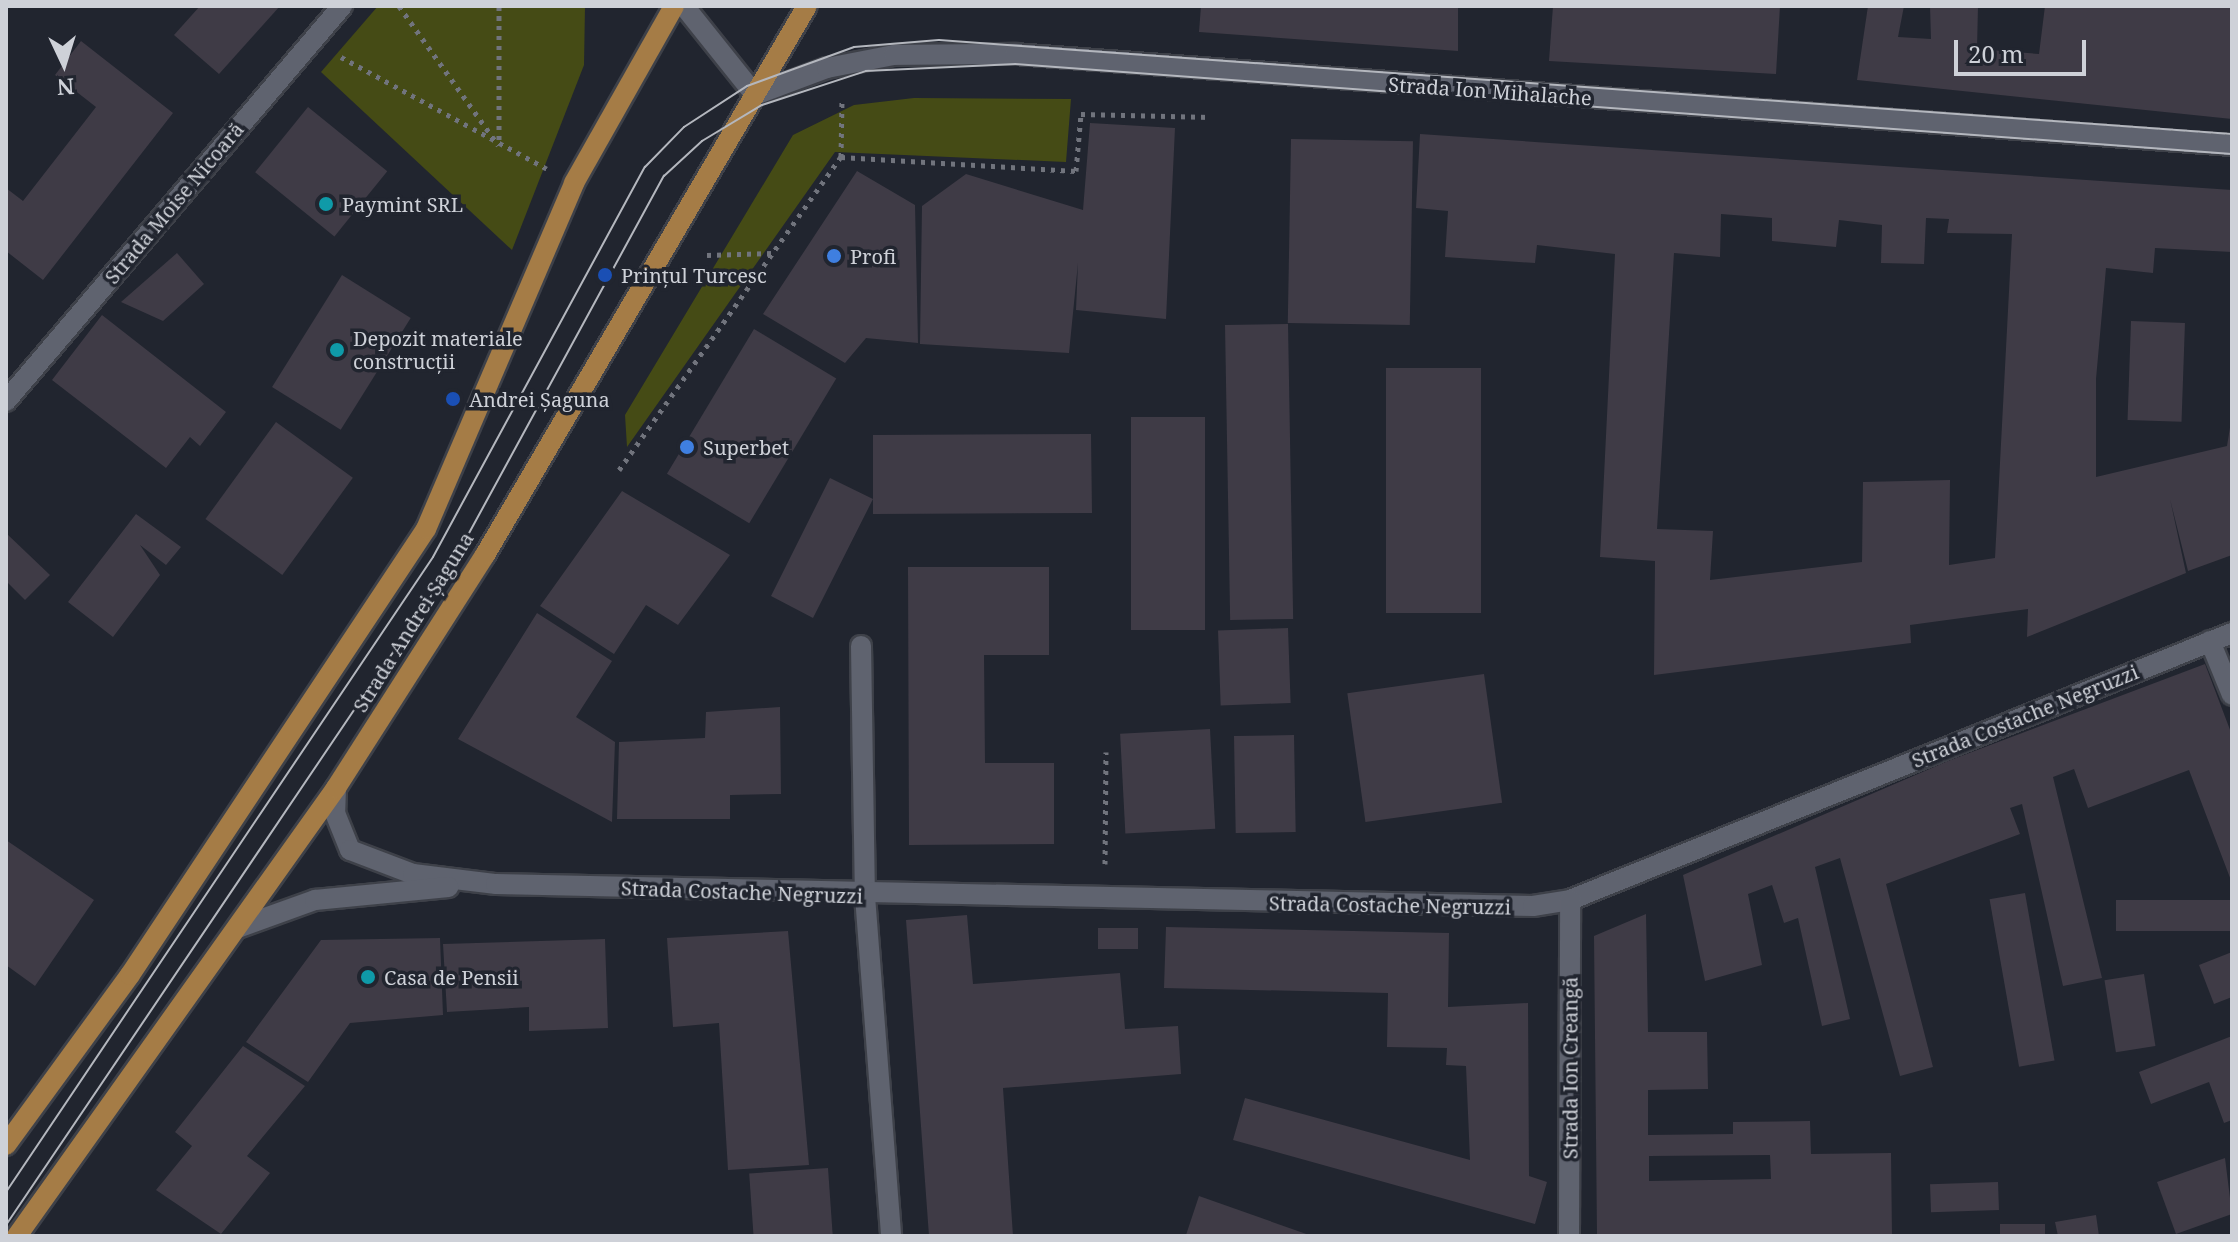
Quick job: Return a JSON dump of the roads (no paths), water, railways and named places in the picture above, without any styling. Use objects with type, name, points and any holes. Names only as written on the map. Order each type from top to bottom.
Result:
[{"type":"main road","name":"Strada Andrei Șaguna","points":[[6,1145],[130,975],[426,529],[574,183],[674,6]]},
{"type":"main road","name":"Strada Andrei Șaguna","points":[[17,1236],[176,1006],[240,927],[336,788],[485,555],[807,6]]},
{"type":"street","name":"Strada Moise Nicoară","points":[[6,401],[342,6]]},
{"type":"street","points":[[684,6],[755,95]]},
{"type":"street","name":"Strada Ion Mihalache","points":[[755,95],[827,68],[894,55],[1015,54],[2232,145]]},
{"type":"street","name":"Strada Costache Negruzzi","points":[[336,788],[335,813],[350,850],[413,874],[496,884],[865,896],[1533,906],[1570,900],[2232,633]]},
{"type":"street","points":[[2210,641],[2232,695]]},
{"type":"street","points":[[861,646],[865,896],[891,1236]]},
{"type":"street","name":"Strada Costache Negruzzi","points":[[240,927],[315,900],[496,884]]},
{"type":"street","name":"Strada Ion Creangă","points":[[1569,1236],[1570,900]]},
{"type":"tram line","points":[[6,1192],[433,557],[645,167],[684,127],[747,86],[854,47],[939,40],[2232,134]]},
{"type":"tram line","points":[[6,1225],[450,568],[664,176],[702,141],[762,105],[866,71],[1015,64],[2232,154]]},
{"type":"place","name":"Paymint SRL","points":[[326,204]]},
{"type":"place","name":"Profi","points":[[834,256]]},
{"type":"place","name":"Prințul Turcesc","points":[[605,275]]},
{"type":"place","name":"Depozit materiale construcții","points":[[337,350]]},
{"type":"place","name":"Andrei Șaguna","points":[[453,399]]},
{"type":"place","name":"Superbet","points":[[687,447]]},
{"type":"place","name":"Casa de Pensii","points":[[368,977]]}]
